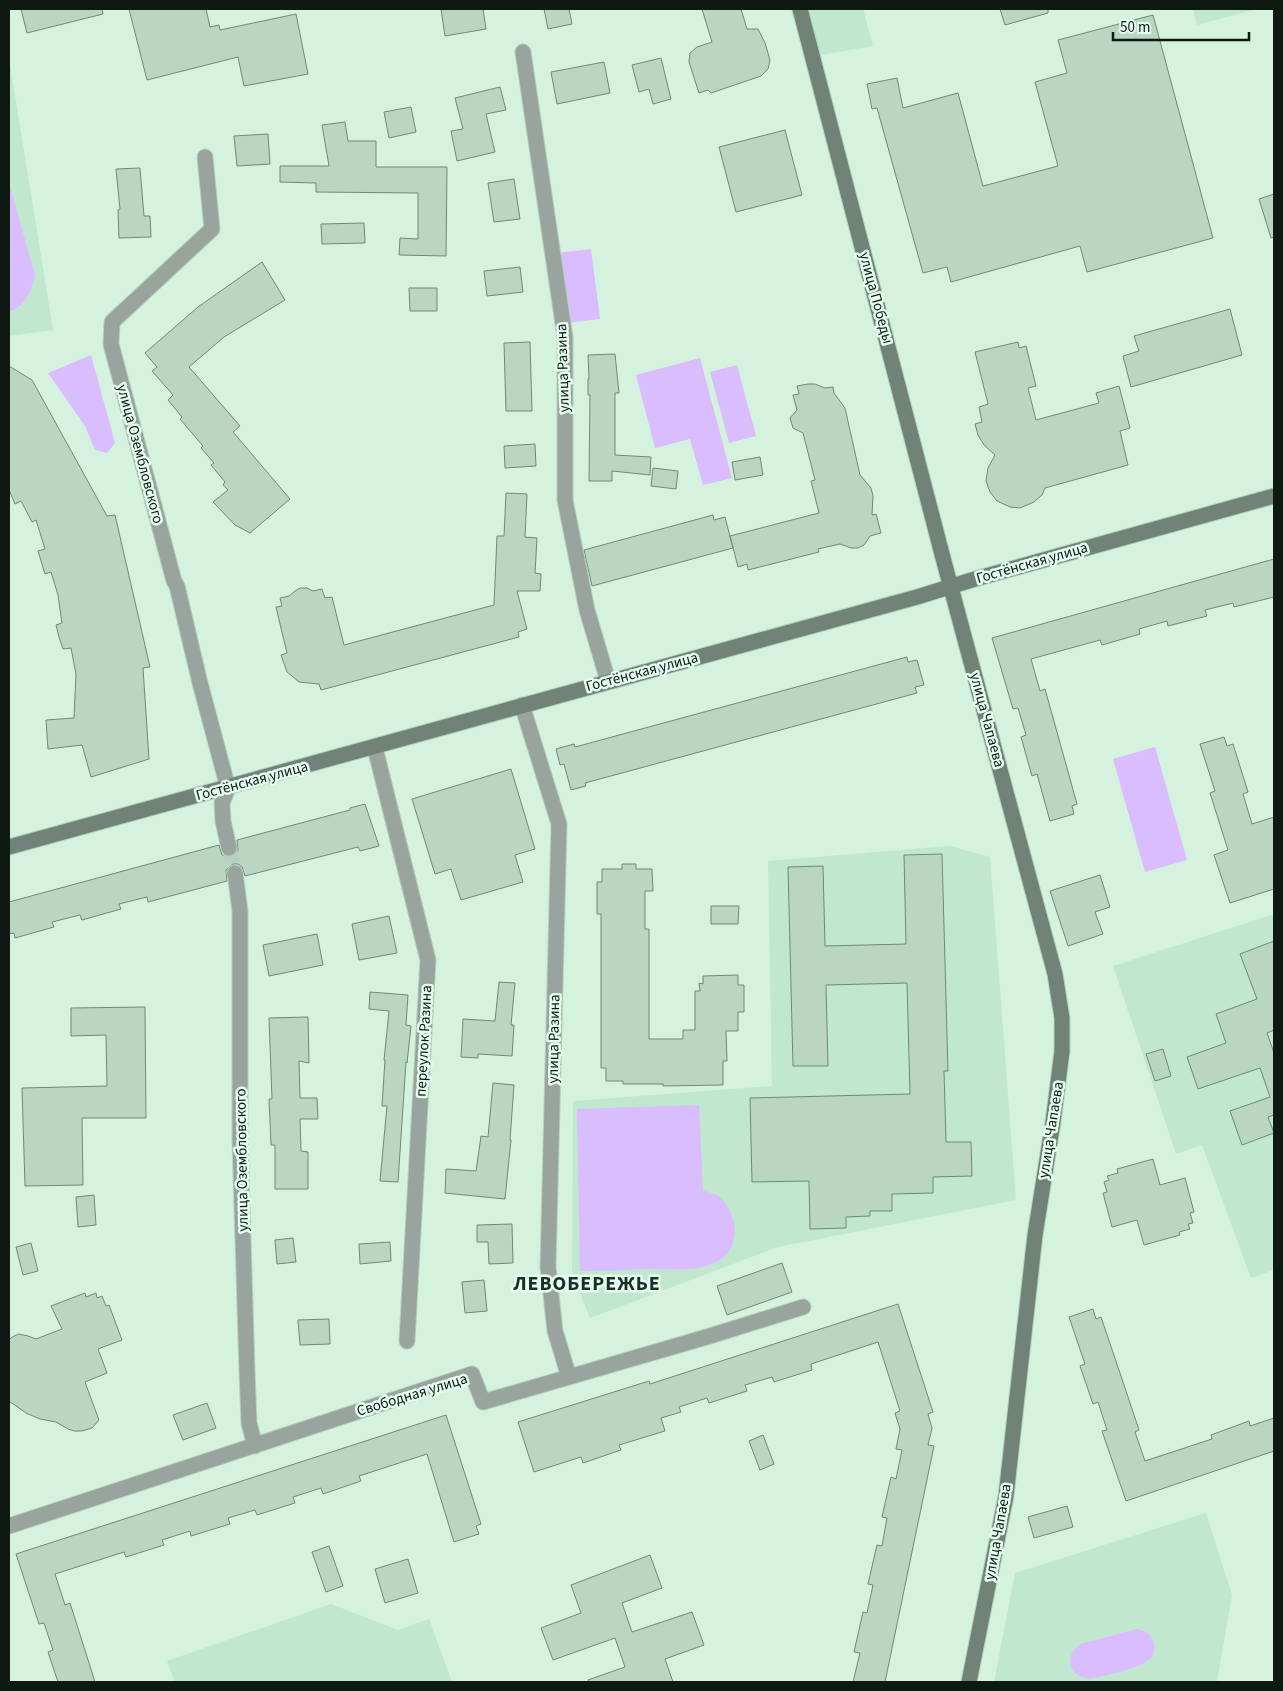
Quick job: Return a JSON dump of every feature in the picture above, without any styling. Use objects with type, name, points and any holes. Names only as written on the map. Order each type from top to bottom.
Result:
[{"type":"street","name":"улица Победы","points":[[800,9],[952,587]]},
{"type":"street","name":"улица Разина","points":[[523,52],[565,337],[565,500],[587,610],[608,681]]},
{"type":"street","name":"улица Озембловского","points":[[205,157],[212,229],[112,322],[111,344],[177,586],[228,788]]},
{"type":"street","name":"Гостёнская улица","points":[[9,847],[375,748],[522,705],[1274,496]]},
{"type":"street","name":"улица Чапаева","points":[[952,587],[1055,974],[1062,1018],[1062,1051],[1053,1122],[1034,1235],[1006,1496],[970,1682]]},
{"type":"street","name":"улица Разина","points":[[522,705],[559,824],[548,1267],[555,1331],[569,1377]]},
{"type":"street","name":"переулок Разина","points":[[375,748],[428,960],[406,1341]]},
{"type":"street","points":[[228,788],[222,802],[223,821],[229,848]]},
{"type":"street","name":"улица Озембловского","points":[[235,873],[240,911],[240,1142],[247,1380],[249,1423],[255,1446]]},
{"type":"street","name":"Свободная улица","points":[[9,1526],[472,1374],[483,1402],[803,1307]]},
{"type":"shaded area","points":[[807,9],[863,9],[873,46],[820,55]]},
{"type":"shaded area","points":[[1193,9],[1256,9],[1197,25]]},
{"type":"shaded area","points":[[9,58],[53,330],[9,336]]},
{"type":"shaded area","points":[[9,183],[35,275],[24,302],[9,312]]},
{"type":"shaded area","points":[[591,249],[600,319],[566,323],[556,253]]},
{"type":"shaded area","points":[[91,355],[115,443],[107,453],[95,450],[85,426],[48,373]]},
{"type":"shaded area","points":[[700,358],[732,478],[703,485],[690,439],[655,448],[636,375]]},
{"type":"shaded area","points":[[737,365],[756,436],[729,443],[710,372]]},
{"type":"shaded area","points":[[1155,747],[1187,860],[1145,872],[1113,759]]},
{"type":"shaded area","points":[[950,846],[990,857],[1016,1200],[778,1247],[590,1318],[572,1274],[573,1101],[772,1086],[768,861]]},
{"type":"shaded area","points":[[1274,914],[1274,1270],[1251,1278],[1202,1145],[1176,1154],[1113,966]]},
{"type":"shaded area","points":[[699,1105],[703,1191],[715,1194],[723,1200],[731,1214],[735,1237],[731,1248],[720,1260],[694,1269],[580,1271],[577,1109]]},
{"type":"shaded area","points":[[1206,1513],[1232,1595],[1217,1682],[994,1682],[1015,1573]]},
{"type":"shaded area","points":[[331,1604],[398,1630],[429,1619],[452,1682],[175,1682],[167,1661]]},
{"type":"shaded area","points":[[1137,1629],[1148,1633],[1155,1646],[1152,1656],[1142,1664],[1128,1670],[1090,1679],[1077,1674],[1070,1666],[1071,1655],[1080,1644]]},
{"type":"building","points":[[21,9],[102,9],[103,14],[27,33]]},
{"type":"building","points":[[129,9],[206,9],[210,27],[219,25],[220,30],[296,14],[308,74],[244,86],[238,57],[147,80]]},
{"type":"building","points":[[441,9],[483,9],[486,29],[445,36]]},
{"type":"building","points":[[544,9],[569,9],[572,24],[548,29]]},
{"type":"building","points":[[702,9],[741,9],[747,29],[758,29],[765,43],[770,60],[768,69],[761,76],[711,93],[708,90],[699,93],[689,62],[690,53],[697,47],[712,42]]},
{"type":"building","points":[[1000,9],[1048,9],[1048,13],[1005,25]]},
{"type":"building","points":[[1153,15],[1213,238],[1087,272],[1080,246],[951,282],[947,267],[923,273],[877,108],[872,109],[867,84],[897,78],[903,108],[958,93],[983,186],[1058,166],[1035,82],[1067,73],[1058,40]]},
{"type":"building","points":[[661,58],[671,99],[653,104],[649,89],[639,92],[632,65]]},
{"type":"building","points":[[604,62],[610,93],[557,104],[551,72]]},
{"type":"building","points":[[500,87],[506,110],[486,114],[495,152],[457,161],[451,131],[463,129],[455,98]]},
{"type":"building","points":[[411,107],[416,132],[389,138],[384,112]]},
{"type":"building","points":[[345,122],[348,141],[376,141],[376,167],[447,167],[446,256],[399,255],[400,238],[418,239],[418,193],[316,192],[316,183],[280,182],[280,166],[329,166],[322,125]]},
{"type":"building","points":[[785,130],[802,195],[736,212],[719,147]]},
{"type":"building","points":[[268,134],[270,164],[237,166],[234,136]]},
{"type":"building","points":[[140,168],[144,216],[150,216],[151,237],[119,238],[118,210],[120,209],[116,169]]},
{"type":"building","points":[[514,179],[520,219],[494,222],[488,183]]},
{"type":"building","points":[[1274,194],[1274,237],[1271,238],[1259,199]]},
{"type":"building","points":[[364,223],[365,243],[322,244],[321,224]]},
{"type":"building","points":[[262,262],[285,300],[224,337],[189,367],[240,426],[233,432],[290,499],[250,533],[235,525],[213,502],[228,490],[223,485],[225,482],[211,465],[214,463],[201,448],[203,446],[180,419],[182,417],[168,400],[173,395],[152,371],[157,367],[145,353],[198,307]]},
{"type":"building","points":[[520,267],[523,292],[487,296],[484,271]]},
{"type":"building","points":[[409,288],[437,288],[437,311],[410,311]]},
{"type":"building","points":[[1230,309],[1242,355],[1131,387],[1123,356],[1139,351],[1134,336]]},
{"type":"building","points":[[530,342],[532,411],[506,411],[504,343]]},
{"type":"building","points":[[1018,342],[1019,348],[1026,346],[1036,386],[1028,388],[1036,420],[1099,403],[1096,393],[1119,386],[1130,428],[1120,431],[1128,465],[1045,488],[1042,495],[1034,502],[1020,508],[1010,507],[997,501],[990,492],[986,481],[988,468],[995,455],[984,445],[978,435],[975,424],[982,422],[979,407],[988,404],[975,352]]},
{"type":"building","points":[[615,354],[619,393],[615,393],[615,455],[651,457],[650,475],[612,471],[612,481],[589,481],[590,395],[588,395],[588,355]]},
{"type":"building","points":[[9,366],[32,380],[107,516],[115,515],[150,667],[143,668],[149,759],[91,777],[82,745],[48,749],[46,720],[74,718],[76,674],[71,648],[63,649],[59,637],[56,625],[62,623],[58,595],[51,572],[45,574],[38,551],[45,549],[36,520],[32,522],[21,501],[15,504],[9,490]]},
{"type":"building","points":[[815,384],[825,388],[833,387],[834,393],[845,408],[860,475],[871,488],[873,496],[872,515],[876,514],[881,533],[870,536],[864,545],[858,548],[851,548],[840,544],[818,549],[819,552],[748,570],[747,564],[738,567],[730,536],[819,513],[811,481],[815,480],[803,433],[793,428],[790,418],[797,410],[793,395],[799,394],[797,386]]},
{"type":"building","points":[[535,444],[536,466],[505,468],[504,446]]},
{"type":"building","points":[[760,457],[763,475],[735,480],[732,462]]},
{"type":"building","points":[[653,468],[678,471],[676,489],[651,486]]},
{"type":"building","points":[[506,493],[527,494],[525,537],[537,538],[535,573],[541,574],[540,591],[517,591],[527,629],[518,632],[519,637],[321,690],[319,684],[299,682],[287,672],[281,655],[287,653],[276,607],[282,606],[280,598],[289,596],[300,588],[307,588],[313,591],[322,589],[325,598],[332,597],[344,645],[494,605],[497,536],[504,536]]},
{"type":"building","points":[[713,515],[714,520],[725,517],[733,548],[592,586],[584,550]]},
{"type":"building","points":[[1274,559],[1274,597],[1234,607],[1233,603],[1205,610],[1207,616],[1168,626],[1167,621],[1139,629],[1140,634],[1102,645],[1100,640],[1031,659],[1040,691],[1045,689],[1077,804],[1072,806],[1074,814],[1050,821],[1037,774],[1032,776],[1021,737],[1026,735],[1018,708],[1013,709],[992,638]]},
{"type":"building","points":[[907,657],[908,662],[917,660],[924,685],[915,687],[917,693],[585,783],[586,786],[571,790],[564,764],[560,765],[556,749],[574,744],[575,747]]},
{"type":"building","points":[[1224,737],[1227,746],[1233,744],[1248,792],[1243,794],[1252,824],[1274,817],[1274,889],[1230,903],[1214,855],[1228,850],[1210,793],[1215,791],[1200,744]]},
{"type":"building","points":[[511,769],[535,849],[515,855],[523,882],[461,900],[451,869],[435,874],[412,799]]},
{"type":"building","points":[[365,804],[379,846],[360,851],[358,847],[245,876],[242,867],[238,864],[233,864],[226,870],[227,881],[148,902],[147,897],[119,904],[121,909],[82,920],[80,915],[52,922],[54,927],[15,938],[14,933],[9,934],[9,902],[219,845],[222,855],[231,857],[238,851],[237,840],[350,810],[350,808]]},
{"type":"building","points":[[942,854],[948,1071],[944,1071],[946,1142],[971,1142],[972,1176],[933,1177],[933,1193],[892,1194],[892,1211],[870,1211],[870,1216],[846,1217],[846,1228],[810,1229],[809,1181],[752,1182],[750,1098],[910,1094],[907,983],[826,985],[828,1066],[793,1066],[788,867],[823,866],[825,946],[906,944],[904,855]]},
{"type":"building","points":[[622,864],[636,864],[636,869],[652,869],[653,891],[645,891],[645,929],[649,929],[649,1039],[683,1039],[683,1030],[695,1030],[695,991],[700,991],[699,983],[703,984],[703,976],[738,975],[738,985],[744,985],[744,1012],[738,1012],[738,1031],[726,1031],[727,1061],[723,1061],[723,1085],[663,1086],[663,1084],[623,1084],[623,1081],[606,1081],[606,1068],[601,1068],[601,914],[597,914],[597,882],[602,882],[602,869],[622,869]]},
{"type":"building","points":[[1100,875],[1110,907],[1095,912],[1103,934],[1068,946],[1050,891]]},
{"type":"building","points":[[711,906],[739,906],[738,924],[711,924]]},
{"type":"building","points":[[389,916],[397,953],[359,960],[352,924]]},
{"type":"building","points":[[317,934],[323,965],[269,976],[263,945]]},
{"type":"building","points":[[1274,941],[1274,1030],[1267,1033],[1274,1053],[1274,1115],[1268,1117],[1274,1133],[1242,1145],[1230,1111],[1270,1097],[1260,1068],[1198,1089],[1187,1057],[1226,1043],[1216,1014],[1257,999],[1240,954]]},
{"type":"building","points":[[499,982],[515,983],[511,1025],[514,1025],[512,1056],[478,1054],[478,1058],[461,1057],[463,1019],[495,1021]]},
{"type":"building","points":[[370,992],[408,995],[406,1025],[411,1026],[406,1062],[398,1182],[380,1181],[387,1106],[382,1106],[389,1011],[369,1009]]},
{"type":"building","points":[[145,1007],[146,1118],[82,1118],[83,1185],[25,1186],[22,1088],[107,1086],[106,1035],[71,1036],[71,1008]]},
{"type":"building","points":[[308,1017],[309,1063],[299,1061],[300,1098],[317,1098],[318,1119],[300,1119],[301,1151],[308,1152],[308,1189],[275,1189],[275,1145],[271,1145],[269,1099],[272,1099],[269,1018]]},
{"type":"building","points":[[1163,1049],[1171,1076],[1155,1081],[1146,1054]]},
{"type":"building","points":[[493,1083],[514,1085],[505,1199],[445,1193],[446,1169],[476,1171],[481,1136],[488,1137]]},
{"type":"building","points":[[1153,1159],[1160,1185],[1185,1178],[1194,1212],[1190,1213],[1193,1223],[1188,1224],[1190,1229],[1179,1232],[1180,1235],[1144,1245],[1137,1220],[1112,1227],[1103,1193],[1107,1192],[1104,1182],[1109,1180],[1107,1176],[1118,1173],[1117,1169]]},
{"type":"building","points":[[94,1195],[96,1225],[78,1227],[76,1197]]},
{"type":"building","points":[[512,1224],[513,1263],[489,1264],[488,1242],[477,1242],[477,1225]]},
{"type":"building","points":[[293,1238],[296,1262],[277,1264],[275,1240]]},
{"type":"building","points":[[390,1242],[391,1261],[360,1264],[359,1244]]},
{"type":"building","points":[[31,1243],[38,1271],[23,1275],[16,1247]]},
{"type":"building","points":[[782,1263],[792,1292],[727,1315],[717,1286]]},
{"type":"building","points":[[484,1280],[487,1311],[465,1313],[462,1282]]},
{"type":"building","points":[[85,1293],[86,1297],[96,1293],[97,1298],[102,1296],[106,1306],[109,1305],[122,1340],[98,1349],[107,1373],[85,1382],[99,1420],[92,1428],[74,1431],[56,1422],[40,1419],[26,1413],[9,1401],[9,1340],[19,1334],[36,1339],[62,1329],[51,1306]]},
{"type":"building","points":[[898,1304],[933,1412],[928,1414],[932,1428],[928,1445],[934,1446],[885,1682],[853,1682],[860,1653],[854,1652],[863,1612],[867,1613],[873,1585],[868,1584],[877,1545],[882,1546],[887,1518],[882,1517],[891,1477],[896,1479],[902,1450],[896,1449],[900,1429],[895,1413],[900,1411],[878,1342],[811,1364],[812,1370],[774,1382],[772,1377],[745,1385],[747,1391],[709,1403],[707,1398],[679,1407],[681,1412],[661,1418],[665,1431],[619,1445],[621,1450],[583,1463],[581,1457],[534,1472],[518,1422],[649,1381],[650,1384]]},
{"type":"building","points":[[1093,1309],[1096,1319],[1101,1317],[1139,1430],[1135,1432],[1145,1461],[1212,1439],[1211,1435],[1249,1421],[1250,1426],[1274,1418],[1274,1451],[1126,1501],[1102,1431],[1107,1430],[1098,1402],[1093,1404],[1080,1366],[1085,1364],[1069,1317]]},
{"type":"building","points":[[329,1319],[330,1344],[300,1345],[298,1320]]},
{"type":"building","points":[[207,1403],[216,1428],[183,1440],[173,1415]]},
{"type":"building","points":[[446,1415],[481,1524],[476,1526],[479,1534],[454,1542],[427,1454],[359,1476],[361,1481],[323,1494],[321,1488],[293,1497],[295,1503],[257,1515],[255,1510],[228,1518],[230,1524],[191,1536],[190,1531],[162,1540],[164,1545],[126,1557],[124,1552],[55,1574],[65,1605],[70,1603],[95,1682],[58,1682],[48,1652],[53,1650],[44,1623],[39,1624],[16,1554]]},
{"type":"building","points":[[763,1435],[774,1464],[760,1470],[749,1441]]},
{"type":"building","points":[[1067,1506],[1073,1527],[1034,1538],[1028,1517]]},
{"type":"building","points":[[329,1546],[343,1586],[326,1592],[312,1552]]},
{"type":"building","points":[[650,1555],[662,1588],[622,1603],[632,1632],[692,1612],[704,1645],[665,1659],[673,1682],[589,1682],[588,1680],[625,1667],[615,1638],[553,1660],[541,1628],[581,1613],[571,1585]]},
{"type":"building","points":[[408,1559],[418,1593],[385,1603],[375,1569]]},
{"type":"tunnel","points":[[229,848],[235,873]]},
{"type":"district","name":"ЛЕВОБЕРЕЖЬЕ","points":[[587,1284]]}]
